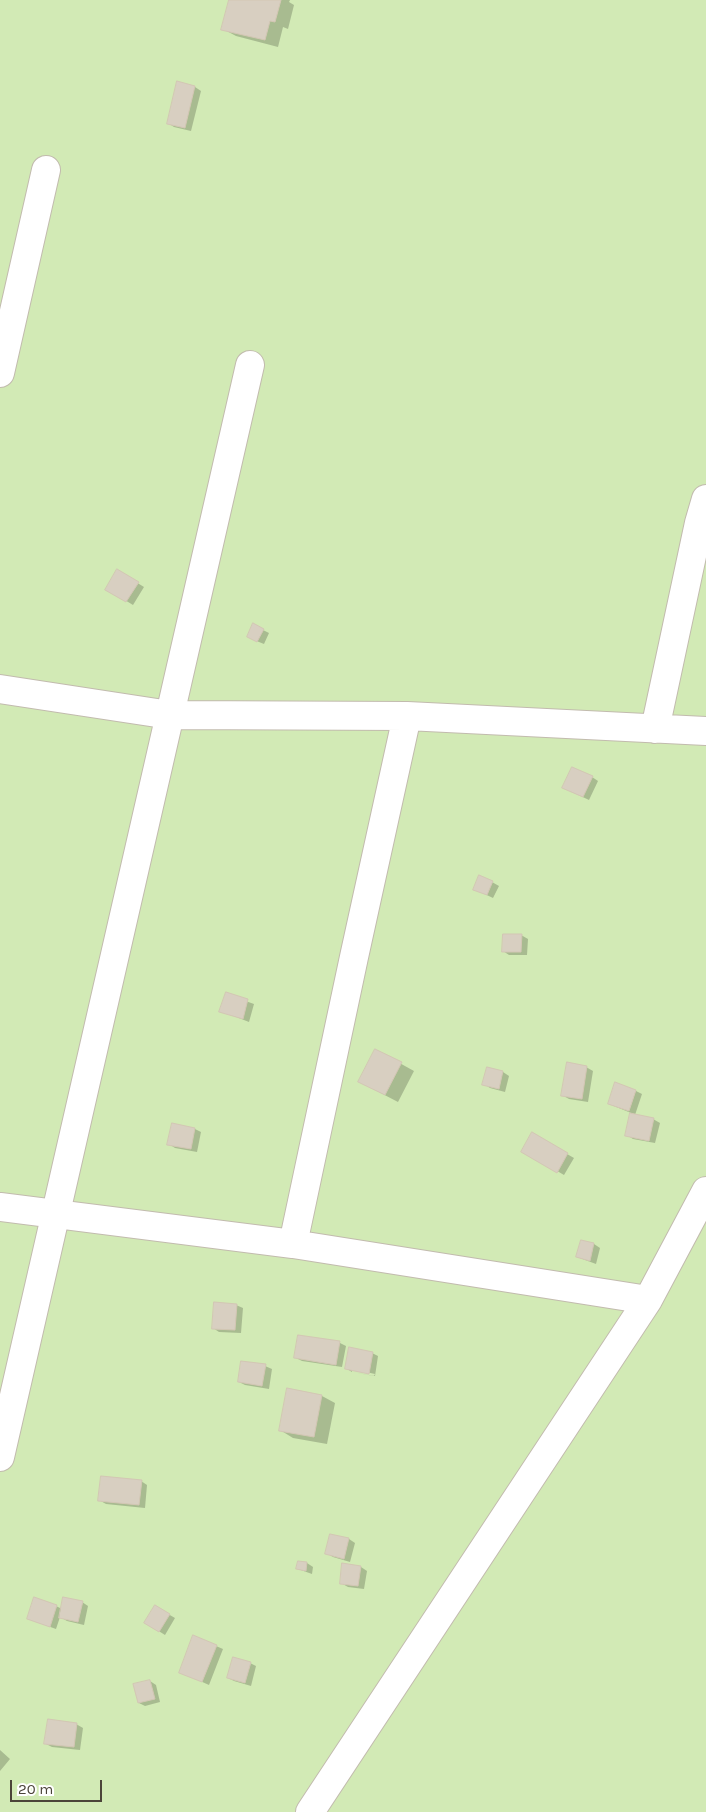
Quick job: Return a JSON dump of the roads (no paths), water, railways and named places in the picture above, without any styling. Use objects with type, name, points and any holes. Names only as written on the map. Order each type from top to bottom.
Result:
[{"type":"street","points":[[0,373],[46,170]]},
{"type":"street","points":[[0,1457],[250,365]]},
{"type":"street","points":[[655,729],[706,498]]},
{"type":"street","points":[[0,688],[170,715],[407,716],[706,731]]},
{"type":"street","points":[[293,1244],[407,716]]},
{"type":"street","points":[[310,1812],[648,1300],[706,1191]]},
{"type":"street","points":[[0,1207],[293,1244],[648,1300]]}]
